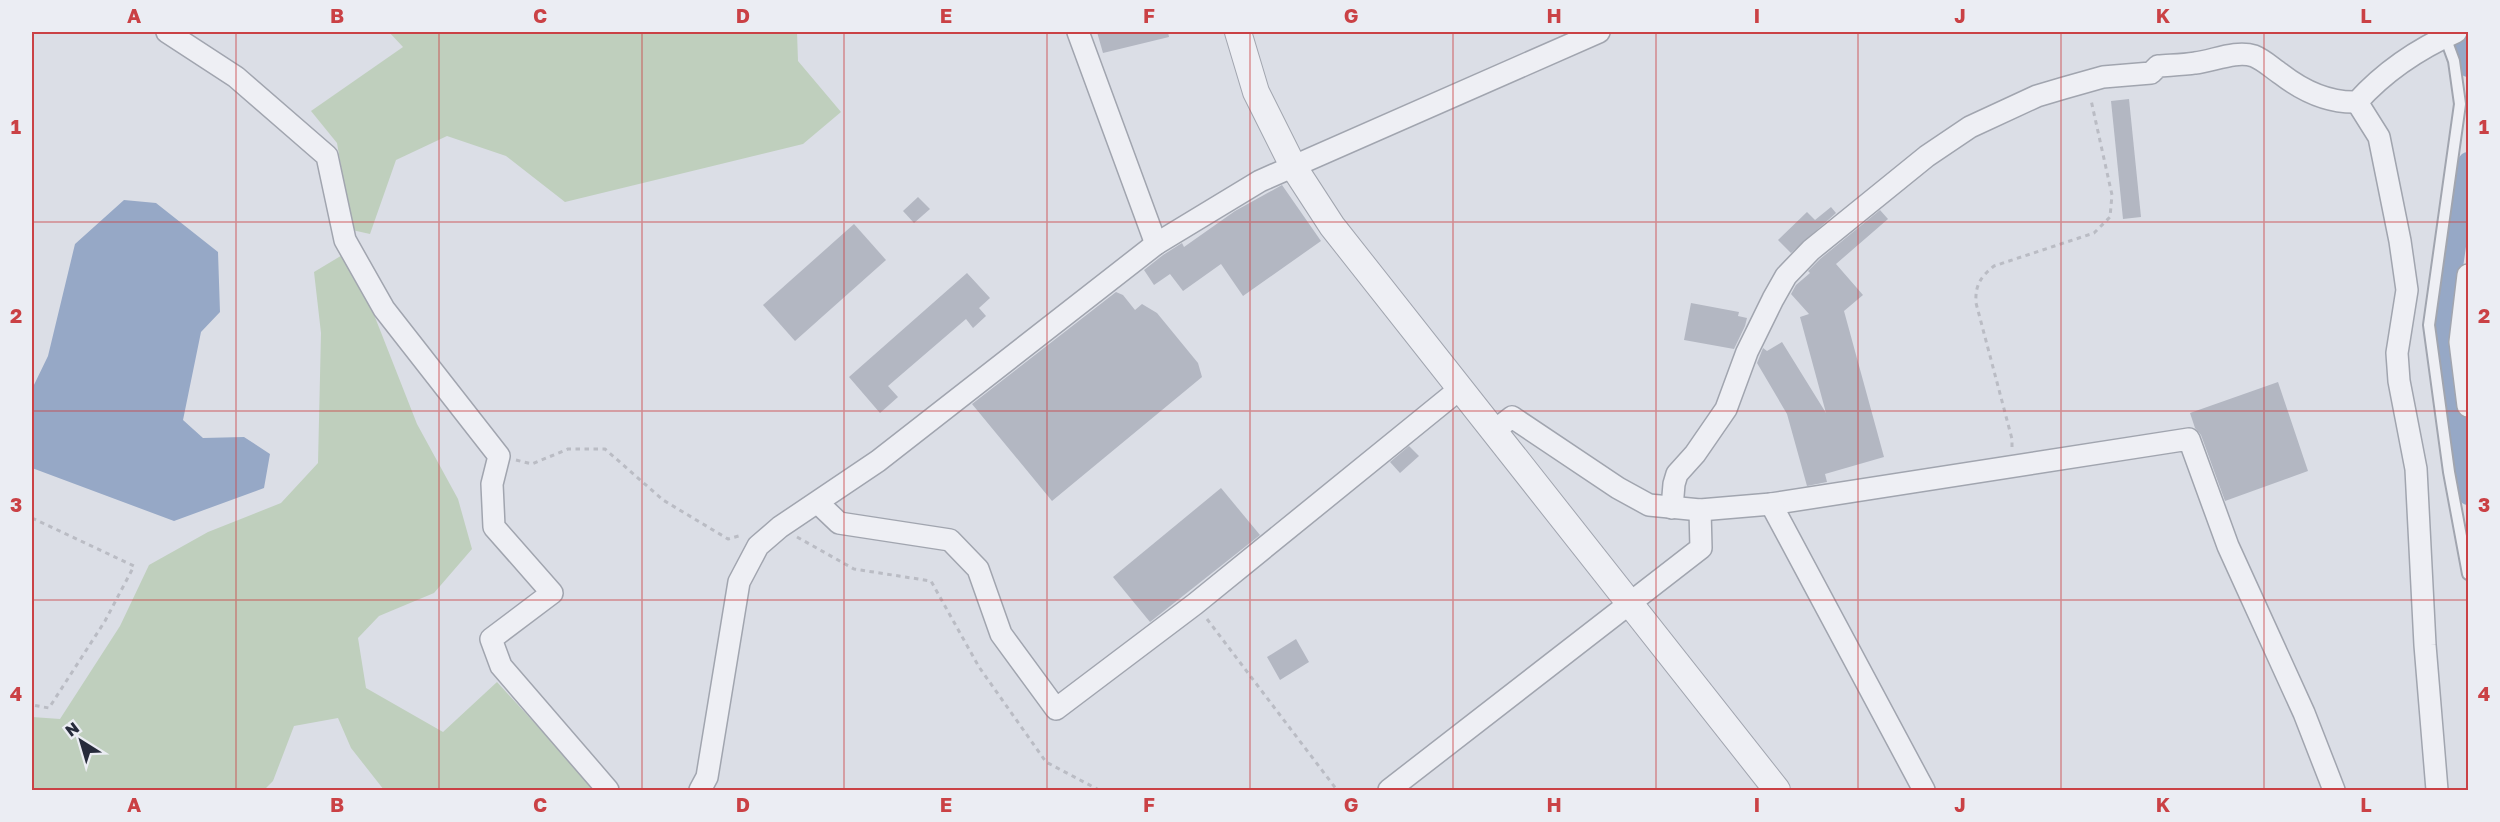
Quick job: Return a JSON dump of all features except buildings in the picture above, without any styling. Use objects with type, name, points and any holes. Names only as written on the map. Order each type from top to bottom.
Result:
[{"type":"street","points":[[166,32],[236,77],[327,156],[345,240],[384,309],[499,456],[492,484],[494,527],[552,593],[491,639],[501,666],[608,790]]},
{"type":"street","points":[[1078,32],[1156,244]]},
{"type":"street","points":[[1238,32],[1256,92],[1293,166],[1332,226],[1777,790]]},
{"type":"street","points":[[700,790],[707,777],[739,582],[758,546],[780,527],[878,461],[1156,244],[1260,181],[1599,32]]},
{"type":"street","points":[[2357,102],[2372,84],[2448,33]]},
{"type":"street","points":[[1672,508],[1677,474],[1706,440],[1726,409],[1753,338],[1786,276],[1863,206],[1950,138],[2037,96],[2084,82],[2103,77],[2151,73],[2158,66],[2196,63],[2236,55],[2252,56],[2313,94],[2329,99],[2357,102]]},
{"type":"street","points":[[2357,102],[2379,137],[2400,241],[2407,290],[2397,353],[2399,381],[2416,470],[2425,645],[2437,790]]},
{"type":"street","points":[[2469,275],[2460,342],[2469,406]]},
{"type":"street","points":[[818,503],[839,523],[950,540],[978,569],[1001,634],[1056,709],[1195,604],[1461,388]]},
{"type":"street","points":[[1495,430],[1512,417],[1618,488],[1649,505],[1700,510],[1771,504],[2189,439],[2228,546],[2304,713],[2334,790]]},
{"type":"street","points":[[1771,504],[1924,790]]},
{"type":"street","points":[[1389,790],[1701,548],[1700,510]]},
{"type":"lane","points":[[2448,33],[2460,104],[2429,325],[2448,472],[2469,574]]},
{"type":"path","points":[[2009,467],[2012,439],[1975,292],[1984,274],[1994,266],[2094,233],[2107,223],[2110,217],[2112,195],[2095,109],[2084,82]]},
{"type":"path","points":[[499,456],[532,464],[568,449],[606,449],[672,505],[728,538],[748,534]]},
{"type":"path","points":[[32,518],[134,566],[105,621],[50,708],[32,705]]},
{"type":"path","points":[[780,527],[854,569],[931,581],[979,667],[1046,762],[1099,790]]},
{"type":"path","points":[[1195,604],[1337,790]]},
{"type":"green space","points":[[389,32],[797,32],[798,61],[841,112],[803,144],[565,202],[506,156],[447,136],[396,160],[370,234],[352,230],[337,143],[311,111],[403,47]]},
{"type":"green space","points":[[349,251],[417,424],[458,499],[472,549],[434,593],[379,616],[358,638],[366,688],[443,732],[497,682],[596,790],[384,790],[351,748],[338,718],[294,726],[273,781],[264,790],[32,790],[32,717],[60,719],[120,626],[149,565],[208,532],[281,503],[318,463],[321,333],[314,272]]},
{"type":"water","points":[[124,200],[156,203],[218,252],[220,312],[201,332],[183,420],[203,438],[244,437],[270,454],[264,488],[174,521],[32,468],[32,389],[48,356],[75,244]]},
{"type":"waterway","points":[[2455,32],[2468,67]]},
{"type":"waterway","points":[[2468,162],[2443,337],[2468,495]]}]
